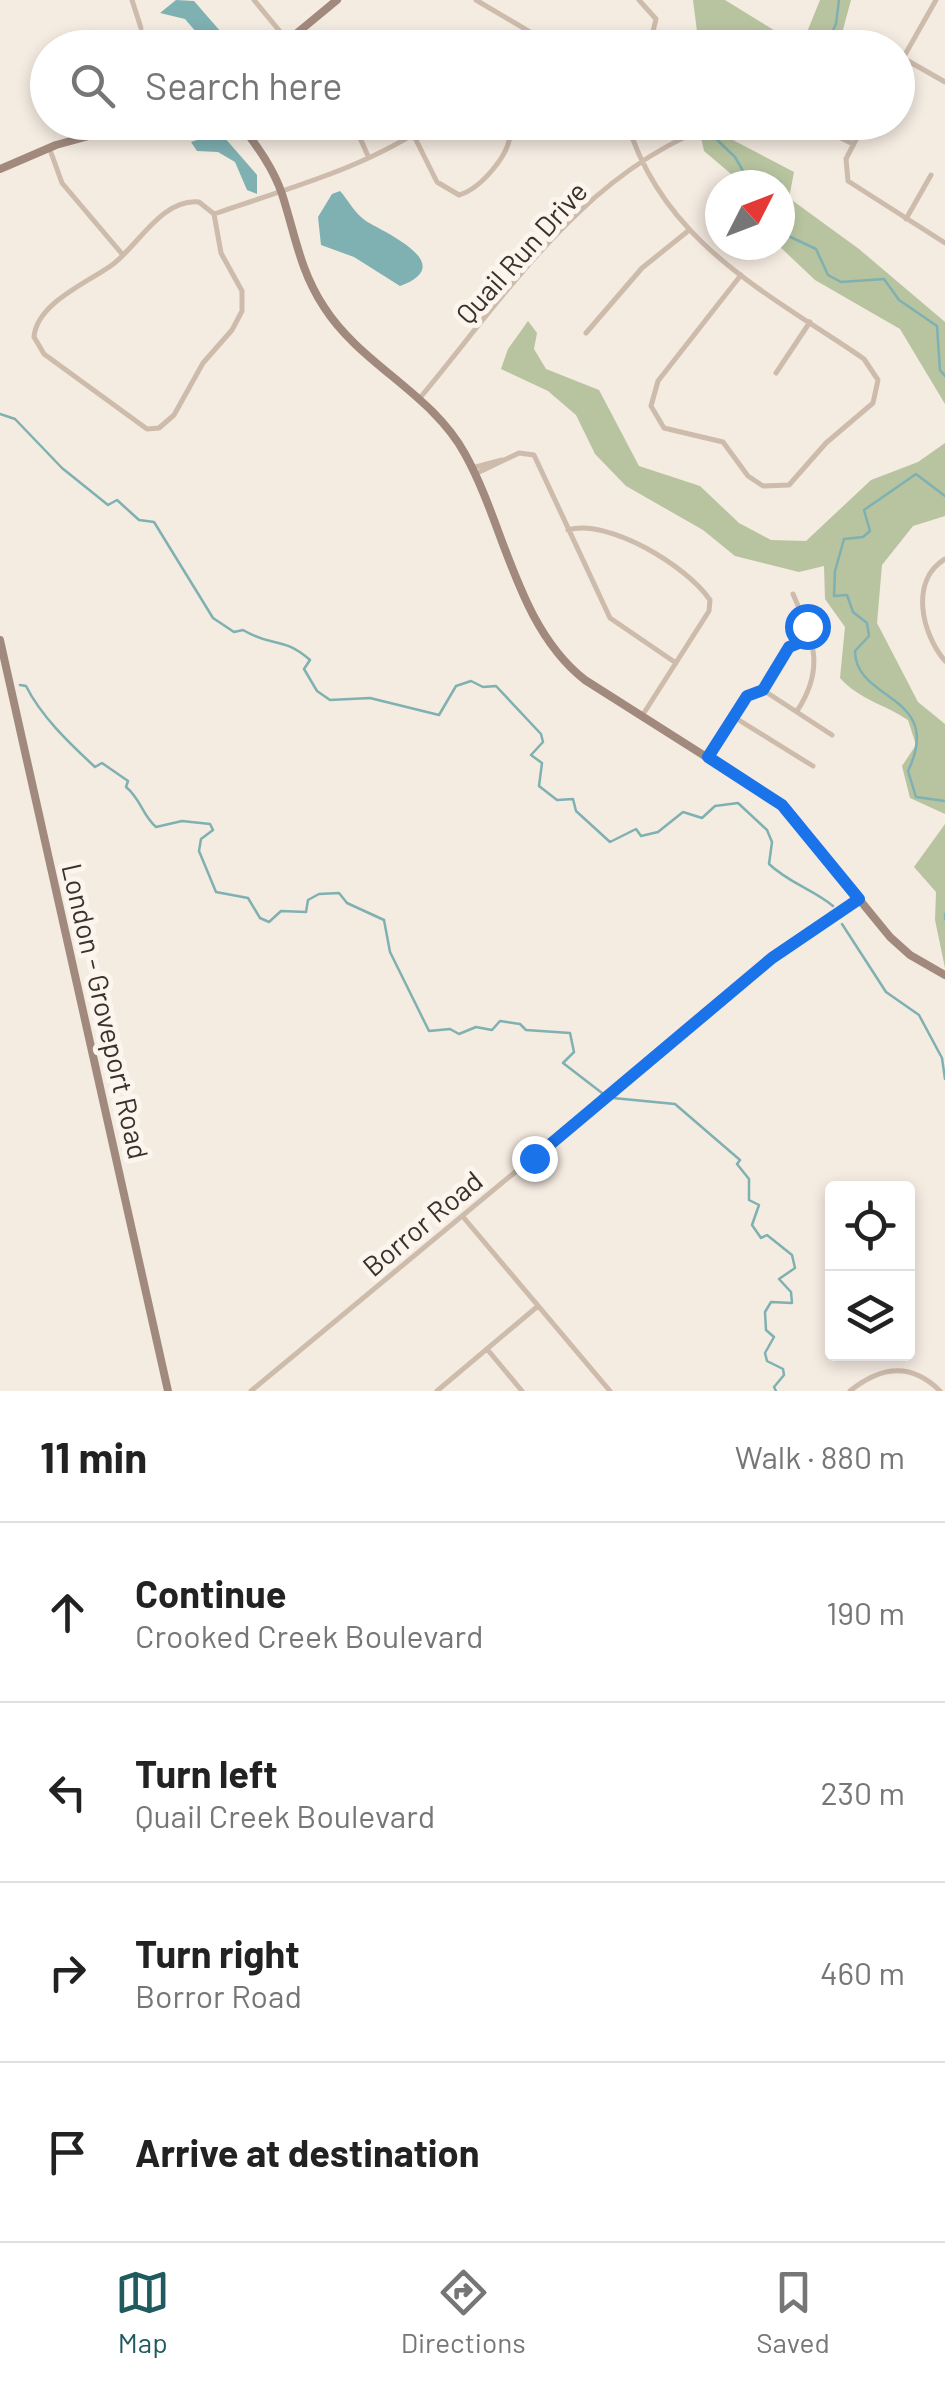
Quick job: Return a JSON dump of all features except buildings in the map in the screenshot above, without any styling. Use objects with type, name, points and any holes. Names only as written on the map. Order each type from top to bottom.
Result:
[{"type":"street","points":[[132,0],[142,28]]},
{"type":"street","points":[[254,0],[280,30]]},
{"type":"street","points":[[300,30],[337,0]]},
{"type":"street","points":[[476,0],[527,30]]},
{"type":"street","points":[[639,0],[656,18],[653,30]]},
{"type":"street","points":[[915,37],[936,0]]},
{"type":"street","points":[[915,65],[945,82]]},
{"type":"street","points":[[0,170],[49,147],[74,140]]},
{"type":"street","points":[[252,140],[266,158],[281,192],[300,262],[322,304],[346,336],[448,428],[474,471],[548,642],[575,672],[782,805],[899,946],[945,975]]},
{"type":"street","points":[[361,140],[368,156]]},
{"type":"street","points":[[214,214],[281,192],[403,140]]},
{"type":"street","points":[[416,140],[436,182],[459,195],[470,190],[508,148],[509,140]]},
{"type":"street","points":[[634,140],[644,163],[688,231],[741,275],[864,358],[875,372],[876,397],[862,414],[826,443],[796,480],[772,488],[748,476],[722,442],[672,432],[658,422],[651,406],[653,388],[741,275]]},
{"type":"street","name":"Quail Run Drive","points":[[419,400],[572,216],[681,140]]},
{"type":"street","points":[[845,140],[853,144]]},
{"type":"street","points":[[855,140],[844,167],[848,181],[945,243]]},
{"type":"street","points":[[49,147],[62,184],[123,255]]},
{"type":"street","points":[[906,218],[931,175]]},
{"type":"street","points":[[199,202],[214,214],[221,253],[237,280],[244,305],[237,324],[212,348],[164,425],[152,430],[139,426],[48,358],[34,337],[44,314],[123,255],[179,204],[199,202]]},
{"type":"street","points":[[586,334],[642,268],[688,231]]},
{"type":"street","points":[[776,373],[810,322]]},
{"type":"street","points":[[474,471],[524,452],[538,460],[610,618],[676,663]]},
{"type":"street","points":[[568,530],[594,526],[636,544],[656,554],[706,594],[709,611],[642,716]]},
{"type":"street","points":[[945,559],[928,574],[923,600],[927,632],[945,660]]},
{"type":"street","points":[[793,594],[811,638],[814,684],[797,711]]},
{"type":"street","points":[[708,757],[747,696],[763,690],[789,647],[811,638]]},
{"type":"street","name":"London - Groveport Road","points":[[0,640],[168,1391]]},
{"type":"street","points":[[763,690],[832,735]]},
{"type":"street","points":[[734,717],[813,766]]},
{"type":"street","name":"Borror Road","points":[[251,1391],[464,1218],[772,958],[859,899]]},
{"type":"street","points":[[464,1218],[610,1391]]},
{"type":"street","points":[[437,1391],[539,1306]]},
{"type":"street","points":[[486,1349],[522,1391]]},
{"type":"street","points":[[850,1391],[875,1374],[896,1370],[923,1376],[940,1391]]},
{"type":"green space","points":[[693,0],[725,0],[774,30],[697,30]]},
{"type":"green space","points":[[820,0],[851,0],[843,30],[808,30]]},
{"type":"green space","points":[[702,140],[733,140],[790,170],[726,170],[704,151]]},
{"type":"green space","points":[[795,202],[859,249],[945,322],[945,404],[900,329],[815,280],[794,260]]},
{"type":"green space","points":[[528,321],[537,333],[534,349],[546,369],[599,390],[639,466],[700,486],[739,523],[771,540],[806,541],[871,480],[918,462],[945,443],[945,516],[913,526],[882,565],[877,623],[918,702],[945,724],[945,814],[910,798],[902,766],[916,745],[908,720],[864,697],[840,678],[845,627],[825,599],[824,566],[799,572],[735,556],[703,530],[626,486],[595,454],[576,415],[548,391],[501,369],[508,349]]},
{"type":"green space","points":[[945,824],[945,968],[935,920],[936,892],[914,867]]},
{"type":"water","points":[[176,0],[194,1],[219,30],[194,30],[185,19],[160,13]]},
{"type":"water","points":[[227,140],[257,175],[257,194],[247,190],[235,162],[218,152],[197,151],[191,142]]},
{"type":"water","points":[[340,191],[362,218],[412,249],[423,268],[417,277],[400,286],[354,257],[321,245],[318,217],[332,194]]},
{"type":"waterway","points":[[833,30],[839,0]]},
{"type":"waterway","points":[[717,140],[743,170]]},
{"type":"waterway","points":[[795,239],[816,249],[828,275],[841,282],[884,279],[899,300],[937,326],[940,370],[945,376]]},
{"type":"waterway","points":[[0,414],[15,419],[62,468],[108,505],[117,500],[139,520],[154,522],[213,618],[234,632],[243,630],[301,653],[310,660],[304,669],[317,691],[330,700],[370,698],[439,715],[456,686],[471,681],[483,687],[496,686],[541,734],[543,742],[531,755],[542,763],[539,786],[557,800],[573,799],[576,811],[610,842],[636,829],[641,836],[658,832],[683,812],[702,818],[715,806],[738,803],[767,830],[772,842],[769,864],[833,906]]},
{"type":"waterway","points":[[945,496],[916,474],[864,510],[870,531],[863,537],[844,539],[835,571],[834,596],[847,595],[853,612],[867,623],[869,636],[855,651],[859,668],[907,713],[915,727],[916,746],[908,771],[916,797],[945,801]]},
{"type":"waterway","points":[[20,685],[26,686],[47,718],[95,767],[102,763],[128,781],[126,787],[156,827],[182,821],[210,824],[213,830],[201,839],[199,851],[216,892],[248,898],[260,918],[269,922],[281,911],[306,912],[308,900],[319,894],[339,893],[347,903],[384,920],[390,952],[429,1031],[450,1029],[459,1034],[476,1027],[492,1030],[500,1021],[520,1024],[526,1030],[570,1033],[574,1052],[563,1063],[602,1093]]},
{"type":"waterway","points":[[945,914],[945,919]]},
{"type":"waterway","points":[[842,924],[886,992],[919,1015],[942,1058],[945,1079]]},
{"type":"waterway","points":[[613,1098],[675,1104],[740,1160],[737,1164],[749,1179],[749,1200],[759,1205],[752,1225],[761,1238],[767,1235],[792,1255],[795,1268],[779,1279],[791,1292],[792,1303],[771,1302],[765,1312],[766,1330],[774,1337],[765,1353],[767,1361],[783,1369],[784,1375],[774,1387],[776,1391]]},
{"type":"route","points":[[534,1158],[772,958],[819,930],[859,899],[782,805],[708,757],[747,696],[763,690],[789,647],[811,638],[807,626]]}]
